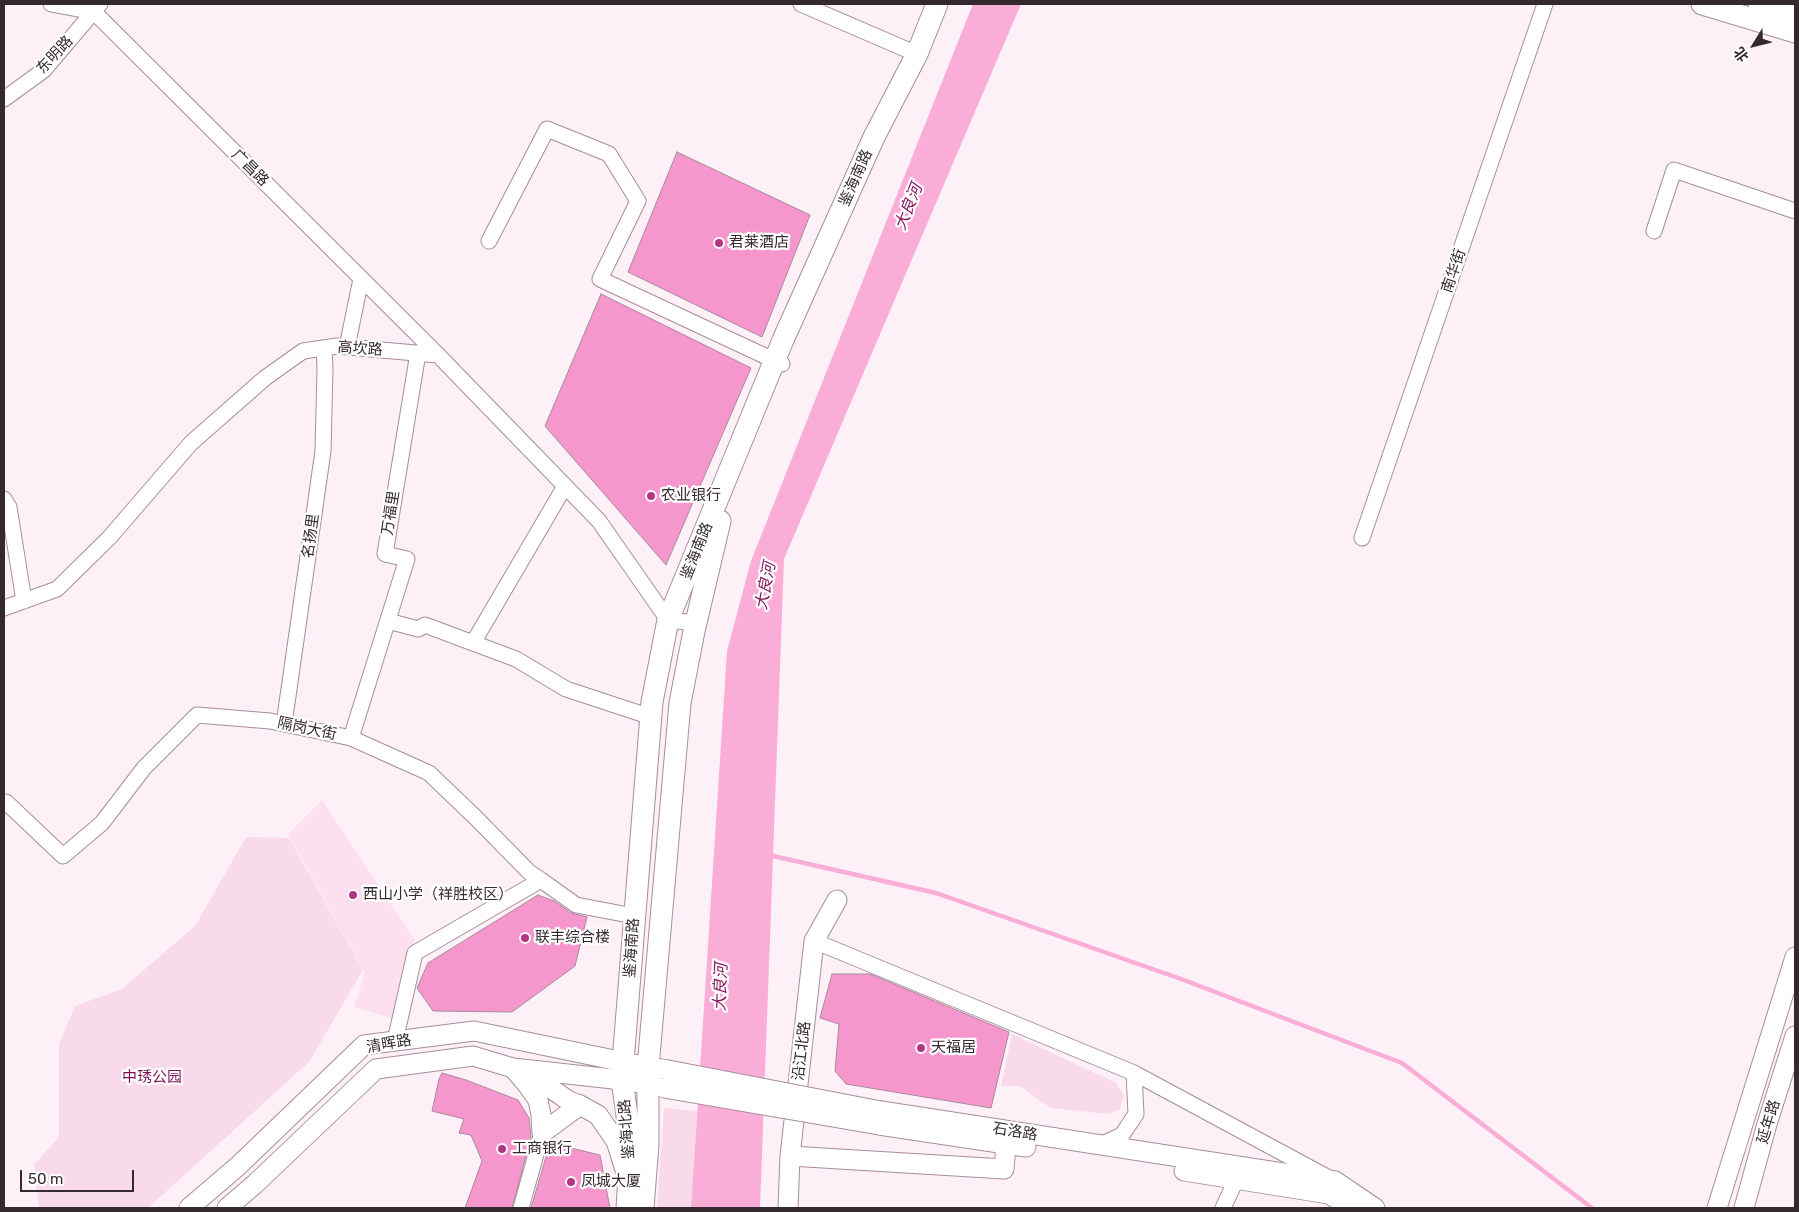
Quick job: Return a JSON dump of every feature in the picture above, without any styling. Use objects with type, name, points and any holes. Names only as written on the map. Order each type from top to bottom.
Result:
[{"type":"highway","points":[[1761,4],[1795,14]]},
{"type":"main road","name":"鉴海南路","points":[[623,1071],[652,702],[668,620],[874,136],[917,54],[937,4]]},
{"type":"main road","name":"鉴海南路","points":[[656,1077],[680,703],[696,623],[722,516],[779,362],[883,141],[926,58],[948,4]]},
{"type":"main road","points":[[1702,4],[1795,32]]},
{"type":"main road","name":"鉴海北路","points":[[623,1071],[631,1144],[627,1208]]},
{"type":"main road","name":"鉴海北路","points":[[644,1208],[648,1144],[656,1077]]},
{"type":"street","points":[[51,4],[97,8]]},
{"type":"street","points":[[800,4],[917,54]]},
{"type":"street","name":"南华街","points":[[1362,538],[1545,4]]},
{"type":"street","name":"东明路","points":[[4,99],[44,70],[97,8]]},
{"type":"street","name":"广昌路","points":[[97,8],[438,355]]},
{"type":"street","points":[[489,242],[547,128],[609,154],[638,201],[600,279],[779,362]]},
{"type":"street","points":[[1654,231],[1674,170],[1795,210]]},
{"type":"street","points":[[347,347],[361,278]]},
{"type":"street","name":"高坎路","points":[[4,608],[57,589],[109,538],[191,442],[265,378],[302,351],[337,346],[438,355]]},
{"type":"street","name":"名扬里","points":[[284,724],[324,451],[324,348]]},
{"type":"street","name":"万福里","points":[[351,738],[407,559],[385,554],[418,353]]},
{"type":"street","points":[[438,355],[599,521],[668,620],[696,623]]},
{"type":"street","points":[[473,643],[565,486]]},
{"type":"street","points":[[4,499],[9,506],[24,601]]},
{"type":"street","points":[[388,621],[418,629],[424,625],[516,659],[566,689],[648,716]]},
{"type":"street","name":"隔岗大街","points":[[4,804],[6,802],[64,856],[102,823],[144,768],[198,715],[270,721],[351,738],[429,773],[529,872],[576,905],[634,916]]},
{"type":"street","points":[[395,1041],[415,953],[541,880]]},
{"type":"street","name":"沿江北路","points":[[788,1208],[790,1156],[814,941],[837,900]]},
{"type":"street","points":[[814,941],[1134,1072],[1334,1181]]},
{"type":"street","points":[[1716,1208],[1795,957]]},
{"type":"street","name":"清晖路","points":[[189,1208],[245,1159],[364,1045],[474,1031],[623,1071],[656,1077]]},
{"type":"street","name":"延年路","points":[[1744,1208],[1767,1124],[1795,1036]]},
{"type":"street","name":"清晖路","points":[[227,1208],[255,1184],[376,1068],[473,1056],[518,1068],[623,1071]]},
{"type":"street","points":[[518,1068],[570,1101],[598,1115],[616,1141],[628,1182]]},
{"type":"street","points":[[518,1068],[538,1100],[542,1133],[521,1208]]},
{"type":"street","points":[[1098,1146],[1122,1135],[1136,1114],[1134,1072]]},
{"type":"street","name":"石洛路","points":[[656,1077],[880,1118],[1006,1144],[1329,1194],[1351,1208]]},
{"type":"street","points":[[542,1133],[580,1106]]},
{"type":"street","name":"石洛路","points":[[880,1118],[1098,1146],[1334,1181],[1375,1208]]},
{"type":"street","points":[[790,1156],[1004,1169],[1006,1144]]},
{"type":"street","points":[[1224,1208],[1236,1180]]},
{"type":"shaded area","name":"西山小学（祥胜校区）","points":[[322,800],[415,940],[397,1020],[354,1007],[365,973],[288,834]]},
{"type":"green space","name":"中琇公园","points":[[246,837],[289,838],[363,970],[309,1062],[148,1208],[39,1208],[34,1165],[59,1137],[59,1044],[75,1006],[122,989],[195,926]]},
{"type":"green space","points":[[1012,1034],[1116,1083],[1124,1095],[1120,1109],[1108,1114],[1051,1108],[1019,1086],[1001,1086]]},
{"type":"green space","points":[[664,1108],[697,1111],[691,1208],[657,1208]]},
{"type":"water","name":"大良河","points":[[973,4],[1021,4],[784,559],[760,1208],[691,1208],[727,651],[751,561]]},
{"type":"building","name":"君莱酒店","points":[[677,152],[810,215],[762,337],[628,272]]},
{"type":"building","name":"农业银行","points":[[601,294],[751,368],[666,565],[545,426]]},
{"type":"building","name":"联丰综合楼","points":[[538,895],[554,901],[571,913],[587,917],[575,966],[512,1012],[433,1011],[417,988],[428,963]]},
{"type":"building","name":"天福居","points":[[832,974],[870,974],[1009,1032],[991,1108],[846,1084],[835,1071],[839,1024],[820,1018]]},
{"type":"building","name":"工商银行","points":[[442,1073],[518,1100],[529,1118],[531,1137],[512,1208],[465,1208],[482,1161],[471,1135],[459,1133],[464,1119],[432,1111]]},
{"type":"building","name":"凤城大厦","points":[[550,1143],[600,1155],[610,1208],[531,1208]]},
{"type":"waterway","points":[[769,855],[936,893],[1181,979],[1402,1063],[1592,1208]]},
{"type":"place","name":"君莱酒店","points":[[719,243]]},
{"type":"place","name":"农业银行","points":[[651,496]]},
{"type":"place","name":"西山小学（祥胜校区）","points":[[353,895]]},
{"type":"place","name":"联丰综合楼","points":[[525,938]]},
{"type":"place","name":"天福居","points":[[921,1048]]},
{"type":"place","name":"工商银行","points":[[502,1149]]},
{"type":"place","name":"凤城大厦","points":[[571,1182]]}]
